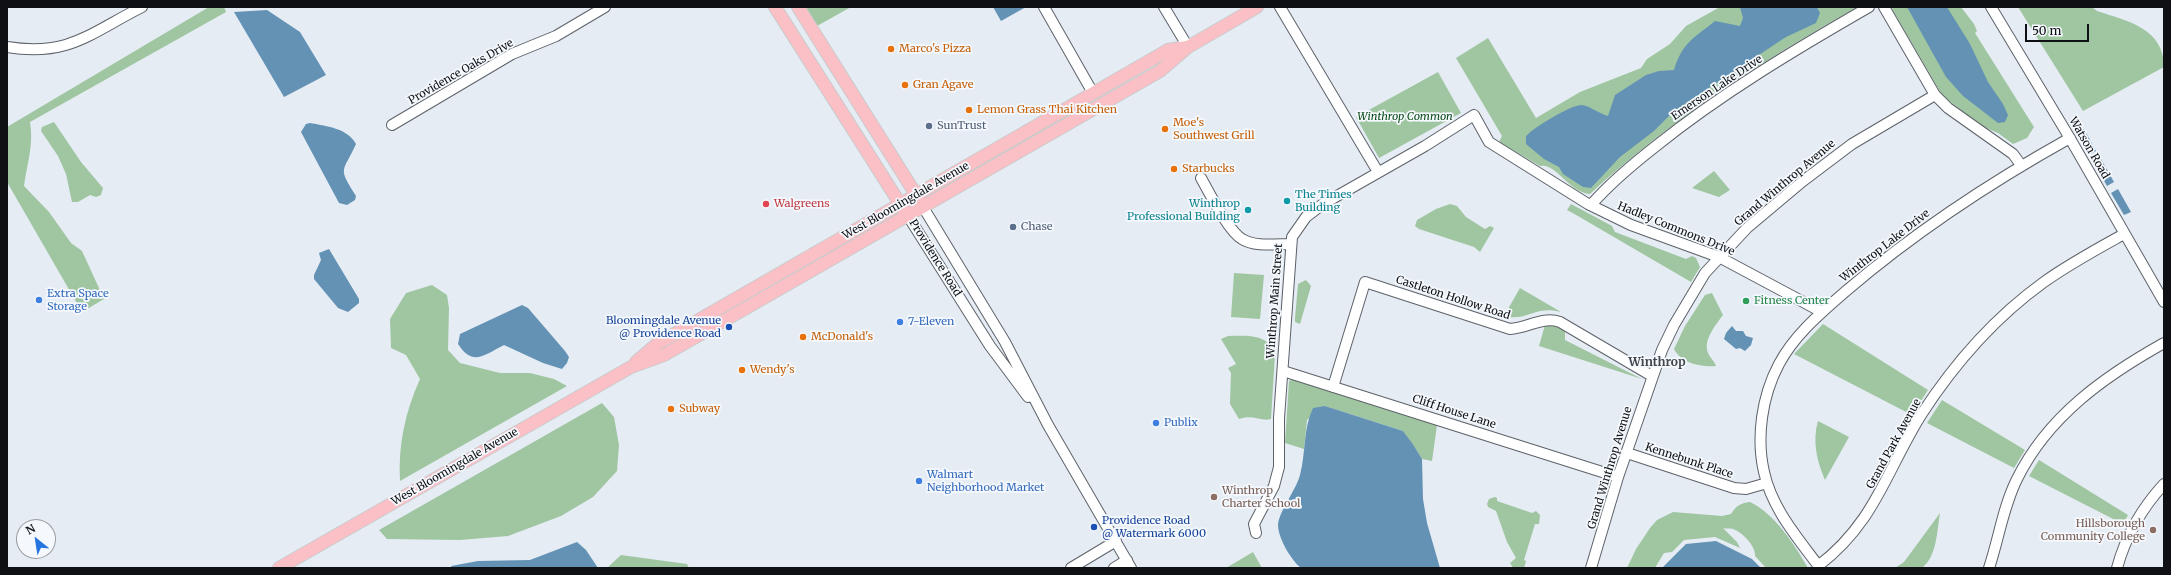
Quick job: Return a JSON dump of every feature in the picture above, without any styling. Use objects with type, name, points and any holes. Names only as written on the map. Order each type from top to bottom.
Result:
[{"type":"main road","name":"Providence Road","points":[[775,7],[908,216]]},
{"type":"main road","name":"Providence Road","points":[[798,7],[917,194],[923,207]]},
{"type":"main road","name":"West Bloomingdale Avenue","points":[[631,366],[664,355],[908,216],[1160,71],[1188,47],[1257,7]]},
{"type":"main road","name":"West Bloomingdale Avenue","points":[[279,568],[631,366],[657,344],[1168,50],[1188,47]]},
{"type":"main road","points":[[1106,102],[1106,97],[1109,92],[1148,69],[1156,57]]},
{"type":"street","name":"Providence Oaks Drive","points":[[392,125],[512,54],[556,36],[605,7]]},
{"type":"street","points":[[1044,7],[1093,93]]},
{"type":"street","points":[[1164,7],[1188,47]]},
{"type":"street","points":[[1280,7],[1378,172]]},
{"type":"street","name":"Emerson Lake Drive","points":[[1591,205],[1638,160],[1711,105],[1870,7]]},
{"type":"street","points":[[1884,7],[1935,95],[1948,108],[2013,154],[2021,165]]},
{"type":"street","name":"Watson Road","points":[[1991,7],[2070,138],[2164,302]]},
{"type":"street","points":[[7,47],[36,50],[65,46],[81,41],[137,8]]},
{"type":"street","name":"Grand Winthrop Avenue","points":[[1591,568],[1618,477],[1652,376],[1674,325],[1705,273],[1747,228],[1803,181],[1852,144],[1935,95]]},
{"type":"street","name":"Winthrop Main Street","points":[[1256,532],[1254,524],[1271,494],[1277,476],[1292,236],[1306,217],[1326,202],[1474,115]]},
{"type":"street","name":"Hadley Commons Drive","points":[[1474,115],[1489,142],[1591,205],[1631,225],[1719,257],[1822,312]]},
{"type":"street","name":"Winthrop Lake Drive","points":[[1819,567],[1784,519],[1767,483],[1764,473],[1760,442],[1762,415],[1778,365],[1798,336],[1822,312],[1910,240],[2021,165],[2070,138]]},
{"type":"street","points":[[1201,178],[1231,229],[1242,240],[1255,243],[1291,244]]},
{"type":"street","name":"Providence Road","points":[[923,207],[1005,342],[1048,425],[1129,564]]},
{"type":"street","name":"Providence Road","points":[[908,216],[990,346],[1048,425]]},
{"type":"street","name":"Grand Park Avenue","points":[[1819,567],[1858,528],[1876,500],[1920,417],[1944,381],[1974,344],[2005,314],[2043,283],[2124,234]]},
{"type":"street","name":"Castleton Hollow Road","points":[[1333,386],[1365,282],[1510,329],[1521,328],[1544,319],[1552,319],[1560,322],[1652,376]]},
{"type":"street","points":[[1988,568],[2000,524],[2018,478],[2040,443],[2061,417],[2092,389],[2124,365],[2164,343]]},
{"type":"street","name":"Cliff House Lane","points":[[1283,371],[1618,477]]},
{"type":"street","name":"Kennebunk Place","points":[[1627,453],[1734,488],[1746,489],[1767,483]]},
{"type":"street","points":[[2117,568],[2122,548],[2134,524],[2148,502],[2164,484]]},
{"type":"street","points":[[1071,568],[1116,541]]},
{"type":"street","points":[[1114,568],[1129,564]]},
{"type":"green space","points":[[209,7],[224,7],[226,12],[30,122],[31,146],[24,186],[49,212],[71,243],[82,251],[104,299],[82,312],[7,182],[7,127]]},
{"type":"green space","points":[[805,7],[851,7],[817,26]]},
{"type":"green space","points":[[1720,7],[1857,7],[1752,70],[1718,93],[1652,141],[1590,194],[1575,188],[1551,168],[1540,166],[1499,142],[1502,136],[1456,58],[1488,38],[1536,118],[1580,92],[1641,68],[1647,59],[1670,44],[1686,26]]},
{"type":"green space","points":[[1894,7],[1961,7],[1974,24],[1977,31],[1975,33],[2034,127],[2027,138],[2013,144],[1998,133],[1981,126],[1942,95],[1892,9]]},
{"type":"green space","points":[[2018,7],[2092,7],[2097,11],[2120,18],[2142,28],[2151,35],[2158,43],[2162,54],[2164,67],[2083,111]]},
{"type":"green space","name":"Winthrop Common","points":[[1438,72],[1461,113],[1379,158],[1356,117]]},
{"type":"green space","points":[[54,122],[81,162],[103,188],[101,195],[96,197],[90,195],[78,202],[72,202],[66,174],[58,156],[41,131],[42,127]]},
{"type":"green space","points":[[1714,171],[1730,190],[1719,197],[1692,188]]},
{"type":"green space","points":[[1450,204],[1457,206],[1466,217],[1485,229],[1490,226],[1494,228],[1480,252],[1474,247],[1419,229],[1415,226],[1417,220],[1436,209]]},
{"type":"green space","points":[[1571,204],[1612,226],[1615,232],[1686,259],[1692,256],[1696,258],[1700,267],[1691,282],[1567,210]]},
{"type":"green space","points":[[1234,273],[1264,275],[1260,319],[1231,317]]},
{"type":"green space","points":[[1306,280],[1311,286],[1300,324],[1295,322],[1298,284]]},
{"type":"green space","points":[[432,285],[447,295],[449,308],[448,350],[460,363],[500,373],[530,373],[554,379],[567,386],[400,481],[401,442],[410,404],[420,379],[406,355],[391,348],[390,319],[406,293]]},
{"type":"green space","points":[[1520,288],[1561,312],[1552,310],[1519,317],[1504,316]]},
{"type":"green space","points":[[1712,293],[1723,315],[1712,331],[1707,345],[1707,351],[1716,366],[1692,364],[1677,354],[1674,349],[1685,326],[1705,295]]},
{"type":"green space","points":[[1553,324],[1565,330],[1565,340],[1642,379],[1539,346],[1545,325]]},
{"type":"green space","points":[[1823,324],[1928,390],[1912,415],[1794,354]]},
{"type":"green space","points":[[1228,336],[1256,337],[1267,342],[1272,347],[1275,354],[1271,419],[1264,420],[1248,417],[1239,419],[1230,404],[1231,373],[1228,368],[1236,364],[1221,339]]},
{"type":"green space","points":[[1294,379],[1437,425],[1432,461],[1422,459],[1403,431],[1325,406],[1307,420],[1304,449],[1285,443],[1289,381]]},
{"type":"green space","points":[[1942,400],[2025,450],[2014,468],[1927,423]]},
{"type":"green space","points":[[602,403],[614,417],[619,445],[617,471],[593,497],[561,516],[508,536],[460,540],[387,539],[379,530]]},
{"type":"green space","points":[[1818,421],[1849,437],[1825,480],[1815,444]]},
{"type":"green space","points":[[2039,460],[2128,515],[2123,524],[2029,476]]},
{"type":"green space","points":[[1495,497],[1497,498],[1497,501],[1532,513],[1536,511],[1540,515],[1539,524],[1535,524],[1524,560],[1526,561],[1524,568],[1513,568],[1510,563],[1516,558],[1507,542],[1496,511],[1488,507],[1487,504],[1489,499]]},
{"type":"green space","points":[[1750,502],[1768,514],[1784,531],[1808,568],[1766,568],[1755,556],[1755,552],[1751,544],[1744,536],[1733,529],[1723,528],[1737,542],[1740,548],[1715,537],[1684,540],[1672,552],[1664,553],[1655,568],[1627,568],[1636,549],[1657,520],[1673,512],[1722,516],[1731,514],[1739,505]]},
{"type":"green space","points":[[1940,513],[1936,543],[1927,563],[1922,568],[1895,568],[1904,562]]},
{"type":"green space","points":[[1253,552],[1262,568],[1226,568]]},
{"type":"green space","points":[[621,555],[687,564],[689,568],[607,568]]},
{"type":"water","points":[[993,7],[1026,7],[1001,21]]},
{"type":"water","points":[[1740,7],[1817,7],[1820,13],[1816,23],[1786,37],[1674,111],[1654,131],[1620,157],[1591,188],[1583,187],[1563,174],[1559,167],[1544,159],[1526,144],[1526,136],[1530,132],[1553,117],[1577,106],[1582,105],[1592,108],[1608,116],[1615,95],[1646,75],[1659,71],[1674,70],[1685,47],[1715,21],[1740,26],[1743,18]]},
{"type":"water","points":[[1907,7],[1947,7],[1970,44],[1988,82],[2003,104],[2008,115],[2005,122],[1998,123],[1963,96],[1946,77]]},
{"type":"water","points":[[267,10],[300,32],[326,75],[284,97],[234,12]]},
{"type":"water","points":[[310,123],[342,131],[348,134],[356,144],[344,170],[346,179],[356,196],[355,200],[347,205],[339,203],[301,132],[306,124]]},
{"type":"water","points":[[2084,129],[2096,151],[2089,155],[2077,133]]},
{"type":"water","points":[[2101,159],[2114,182],[2107,186],[2094,163]]},
{"type":"water","points":[[2118,189],[2131,212],[2124,215],[2111,193]]},
{"type":"water","points":[[329,249],[359,299],[359,303],[348,312],[338,308],[314,279],[314,275],[321,260],[319,253]]},
{"type":"water","points":[[522,305],[528,308],[569,357],[567,363],[562,369],[543,363],[504,345],[485,355],[474,357],[463,351],[458,344],[460,334]]},
{"type":"water","points":[[1732,326],[1736,331],[1743,331],[1746,336],[1753,338],[1751,345],[1745,351],[1740,348],[1736,349],[1724,339],[1726,333]]},
{"type":"water","points":[[1325,406],[1403,431],[1412,443],[1422,459],[1423,499],[1427,523],[1440,568],[1301,568],[1289,554],[1280,536],[1278,525],[1279,520],[1300,475],[1306,432],[1313,408]]},
{"type":"water","points":[[1716,541],[1752,559],[1761,568],[1662,568],[1686,544]]},
{"type":"water","points":[[577,542],[586,550],[598,568],[452,568],[451,566],[478,561],[530,560]]},
{"type":"place","name":"Marco's Pizza","points":[[891,49]]},
{"type":"place","name":"Gran Agave","points":[[905,85]]},
{"type":"place","name":"Lemon Grass Thai Kitchen","points":[[969,110]]},
{"type":"place","name":"SunTrust","points":[[929,126]]},
{"type":"place","name":"Moe's Southwest Grill","points":[[1165,129]]},
{"type":"place","name":"Starbucks","points":[[1174,169]]},
{"type":"place","name":"The Times Building","points":[[1287,201]]},
{"type":"place","name":"Walgreens","points":[[766,204]]},
{"type":"place","name":"Winthrop Professional Building","points":[[1248,210]]},
{"type":"place","name":"Chase","points":[[1013,227]]},
{"type":"place","name":"Extra Space Storage","points":[[39,300]]},
{"type":"place","name":"Fitness Center","points":[[1746,301]]},
{"type":"place","name":"7-Eleven","points":[[900,322]]},
{"type":"place","name":"Bloomingdale Avenue @ Providence Road","points":[[729,327]]},
{"type":"place","name":"McDonald's","points":[[803,337]]},
{"type":"place","name":"Wendy's","points":[[742,370]]},
{"type":"place","name":"Subway","points":[[671,409]]},
{"type":"place","name":"Publix","points":[[1156,423]]},
{"type":"place","name":"Walmart Neighborhood Market","points":[[919,481]]},
{"type":"place","name":"Winthrop Charter School","points":[[1214,497]]},
{"type":"place","name":"Providence Road @ Watermark 6000","points":[[1094,527]]},
{"type":"place","name":"Hillsborough Community College","points":[[2153,530]]},
{"type":"district","name":"Winthrop","points":[[1657,363]]}]
